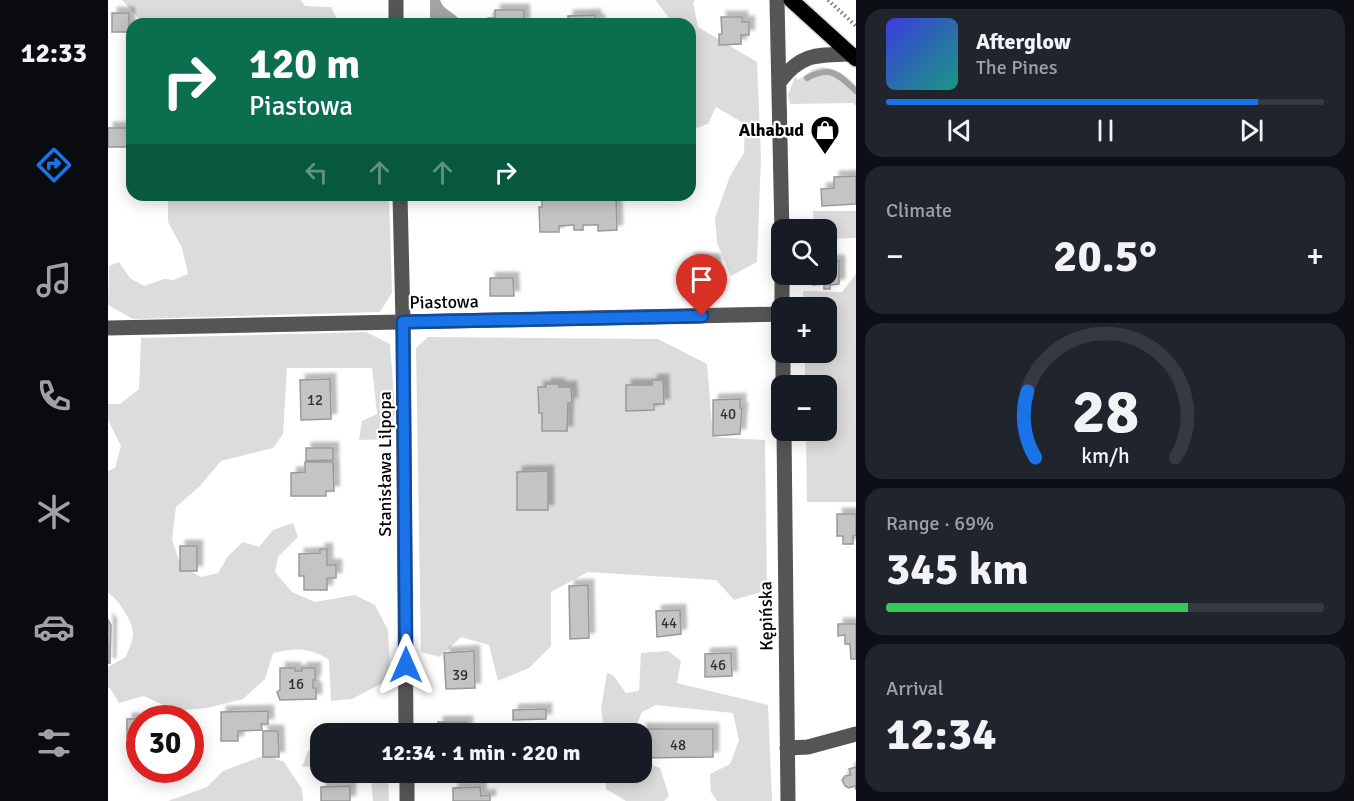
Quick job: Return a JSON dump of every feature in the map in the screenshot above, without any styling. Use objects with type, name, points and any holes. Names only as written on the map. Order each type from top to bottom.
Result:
[{"type":"main road","points":[[791,0],[853,57]]},
{"type":"street","points":[[396,0],[396,18]]},
{"type":"street","points":[[777,0],[782,219]]},
{"type":"street","points":[[780,81],[791,68],[807,57],[817,55],[853,57]]},
{"type":"street","name":"Stanisława Lilpopa","points":[[400,201],[406,723]]},
{"type":"street","name":"Piastowa","points":[[108,328],[771,314]]},
{"type":"street","name":"Kępińska","points":[[784,441],[788,801]]},
{"type":"street","points":[[787,748],[818,744],[856,734]]},
{"type":"street","points":[[407,783],[407,801]]},
{"type":"path","points":[[828,0],[856,26]]},
{"type":"shaded area","points":[[122,0],[301,0],[305,6],[331,7],[336,18],[138,18]]},
{"type":"shaded area","points":[[430,0],[440,0],[444,7],[458,18],[430,18]]},
{"type":"shaded area","points":[[655,0],[695,0],[693,3],[698,27],[757,62],[761,157],[757,262],[731,276],[717,243],[715,218],[730,176],[744,153],[745,124],[716,107],[708,124],[696,128],[696,18],[669,18]]},
{"type":"shaded area","points":[[822,67],[841,73],[856,86],[856,106],[853,103],[790,104],[788,95],[795,77],[798,80],[814,69]]},
{"type":"shaded area","points":[[168,201],[389,201],[392,293],[380,312],[133,319],[108,305],[109,266],[119,262],[130,278],[144,286],[164,279],[173,280],[188,274],[182,248],[168,222]]},
{"type":"shaded area","points":[[813,211],[856,211],[856,238],[837,239],[837,219],[813,219]]},
{"type":"shaded area","points":[[856,274],[856,502],[807,502],[806,441],[837,441],[837,375],[805,375],[805,363],[837,363],[837,297],[803,297],[803,291],[842,292]]},
{"type":"shaded area","points":[[366,332],[390,344],[395,411],[389,439],[359,440],[362,421],[377,414],[372,368],[287,368],[283,434],[273,448],[221,461],[199,487],[176,507],[172,540],[181,566],[201,577],[218,573],[228,556],[243,542],[259,547],[273,530],[293,523],[298,537],[278,557],[275,572],[292,592],[315,602],[355,595],[375,605],[388,630],[390,667],[381,684],[352,699],[331,701],[329,660],[308,651],[288,650],[273,653],[265,679],[243,699],[207,708],[204,708],[204,705],[163,705],[144,696],[119,703],[108,688],[108,667],[126,657],[133,634],[131,623],[124,611],[108,593],[108,471],[115,468],[121,446],[108,420],[108,404],[120,404],[139,389],[141,338]]},
{"type":"shaded area","points":[[428,337],[658,339],[707,364],[713,437],[765,440],[767,590],[734,600],[716,580],[588,572],[551,592],[551,646],[529,668],[498,681],[489,645],[461,637],[440,657],[421,652],[416,348]]},
{"type":"shaded area","points":[[668,651],[681,661],[677,683],[768,705],[772,801],[717,801],[711,792],[710,774],[730,764],[739,740],[733,713],[656,705],[642,712],[637,723],[603,723],[601,709],[607,673],[613,675],[626,693],[639,691],[641,653]]},
{"type":"shaded area","points":[[310,751],[310,767],[302,767]]},
{"type":"shaded area","points":[[265,755],[284,762],[302,789],[303,801],[168,801],[207,787],[223,771]]},
{"type":"shaded area","points":[[652,765],[660,768],[669,796],[664,801],[626,801],[606,789],[606,783],[652,783]]},
{"type":"shaded area","points":[[371,783],[388,783],[389,801],[373,801]]},
{"type":"building","points":[[495,10],[524,10],[524,18],[495,18]]},
{"type":"building","points":[[112,13],[129,13],[129,18],[126,18],[126,32],[112,32]]},
{"type":"building","points":[[595,15],[595,18],[568,18],[568,16]]},
{"type":"building","points":[[721,17],[742,17],[742,22],[749,22],[749,35],[741,35],[741,44],[719,45],[719,34],[722,34]]},
{"type":"building","points":[[108,128],[126,128],[126,147],[108,147]]},
{"type":"building","points":[[856,176],[856,204],[822,206],[821,189],[834,188],[834,177]]},
{"type":"building","points":[[542,201],[616,201],[617,230],[598,231],[598,225],[583,225],[583,230],[574,230],[574,225],[559,226],[559,232],[540,232],[539,207],[542,207]]},
{"type":"building","points":[[689,259],[715,260],[715,282],[689,282]]},
{"type":"building","points":[[837,261],[839,261],[839,284],[837,284]]},
{"type":"building","points":[[490,278],[513,278],[514,296],[490,296]]},
{"type":"building","points":[[824,285],[830,285],[830,289],[824,289]]},
{"type":"building","points":[[330,379],[331,419],[301,420],[300,380]]},
{"type":"building","points":[[652,380],[663,380],[664,404],[654,404],[654,410],[626,411],[626,385],[652,385]]},
{"type":"building","points":[[546,384],[571,387],[572,403],[568,403],[567,431],[542,431],[538,387],[546,387]]},
{"type":"building","points":[[740,399],[740,408],[742,408],[740,434],[713,436],[713,400]]},
{"type":"building","points":[[306,448],[333,448],[333,460],[306,461]]},
{"type":"building","points":[[305,462],[333,462],[334,491],[326,491],[326,496],[291,496],[291,473],[305,472]]},
{"type":"building","points":[[548,471],[548,510],[517,510],[517,472]]},
{"type":"building","points":[[837,514],[856,514],[856,535],[853,536],[853,544],[843,544],[843,536],[837,536]]},
{"type":"building","points":[[180,546],[197,546],[197,571],[180,571]]},
{"type":"building","points":[[320,549],[327,549],[327,565],[336,565],[336,578],[327,578],[327,590],[304,590],[304,576],[299,576],[299,554],[320,553]]},
{"type":"building","points":[[588,585],[589,638],[570,639],[569,586]]},
{"type":"building","points":[[680,610],[681,634],[657,637],[656,611]]},
{"type":"building","points":[[108,620],[111,625],[110,663],[108,663]]},
{"type":"building","points":[[838,624],[856,624],[856,659],[851,659],[850,644],[845,644],[845,635],[838,636]]},
{"type":"building","points":[[474,651],[475,688],[446,689],[444,653]]},
{"type":"building","points":[[731,653],[732,676],[705,677],[705,654]]},
{"type":"building","points":[[280,668],[295,668],[295,671],[302,671],[302,668],[315,668],[313,688],[316,688],[316,699],[280,700],[277,692],[280,690]]},
{"type":"building","points":[[546,709],[546,719],[513,720],[513,710]]},
{"type":"building","points":[[268,711],[268,724],[261,724],[262,730],[238,731],[238,741],[221,741],[221,712]]},
{"type":"building","points":[[438,722],[467,722],[467,723]]},
{"type":"building","points":[[652,729],[713,729],[713,757],[652,758]]},
{"type":"building","points":[[263,731],[278,731],[279,757],[263,757]]},
{"type":"building","points":[[856,767],[856,790],[855,786],[849,788],[845,786],[842,780],[845,776],[851,775],[849,769]]},
{"type":"building","points":[[350,786],[350,801],[321,801],[321,787]]},
{"type":"building","points":[[480,787],[481,796],[490,795],[490,801],[453,801],[453,788]]},
{"type":"waterway","points":[[807,78],[822,72],[829,72],[845,80],[856,91]]},
{"type":"place","name":"Alhabud","points":[[825,156]]},
{"type":"route","points":[[406,665],[403,322],[702,316]]}]
